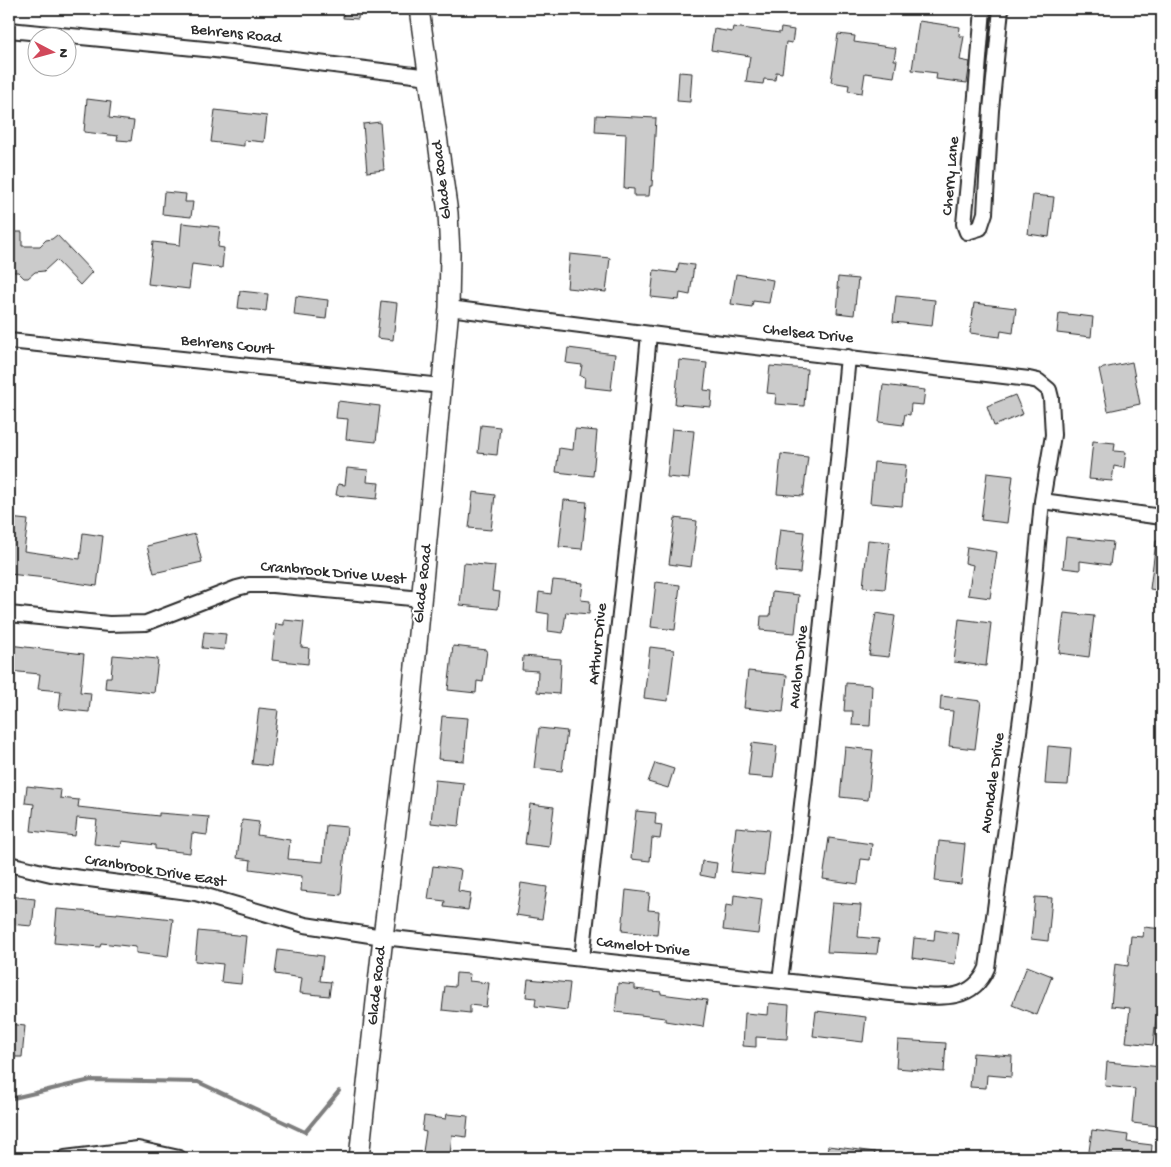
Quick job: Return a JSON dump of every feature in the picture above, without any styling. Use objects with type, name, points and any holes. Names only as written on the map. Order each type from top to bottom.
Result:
[{"type":"main road","name":"Glade Road","points":[[359,1158],[383,937],[410,717],[449,308],[450,254],[448,213],[418,9]]},
{"type":"street","name":"Cherry Lane","points":[[983,9],[964,224],[968,232],[980,228],[986,212],[990,120],[1001,9]]},
{"type":"street","name":"Behrens Road","points":[[9,30],[224,51],[429,77]]},
{"type":"street","name":"Chelsea Drive","points":[[449,308],[1038,381],[1049,390],[1053,435],[1042,501]]},
{"type":"street","name":"Arthur Drive","points":[[582,958],[639,443],[649,334]]},
{"type":"street","name":"Behrens Court","points":[[9,340],[442,386]]},
{"type":"street","name":"Avalon Drive","points":[[780,980],[794,880],[848,357]]},
{"type":"street","points":[[1042,501],[1162,517]]},
{"type":"street","name":"Avondale Drive","points":[[900,994],[944,997],[960,996],[968,992],[983,979],[988,968],[1024,695],[1042,501]]},
{"type":"street","name":"Cranbrook Drive West","points":[[9,614],[109,624],[146,623],[249,585],[273,585],[422,599]]},
{"type":"street","name":"Cranbrook Drive East","points":[[9,864],[51,874],[196,893],[305,925],[383,937]]},
{"type":"street","name":"Camelot Drive","points":[[383,937],[900,994]]},
{"type":"street","points":[[65,1158],[138,1149],[179,1158]]},
{"type":"building","points":[[344,9],[359,9],[358,19],[343,18]]},
{"type":"building","points":[[919,21],[960,27],[959,36],[964,36],[960,60],[970,62],[967,83],[936,79],[937,73],[912,70]]},
{"type":"building","points":[[733,27],[780,33],[781,28],[794,30],[792,43],[786,42],[782,73],[776,72],[775,80],[764,79],[763,84],[746,82],[750,56],[711,50],[714,29],[732,32]]},
{"type":"building","points":[[838,34],[855,36],[854,42],[896,48],[894,60],[897,60],[894,77],[865,73],[862,93],[848,91],[849,85],[831,82]]},
{"type":"building","points":[[679,72],[692,73],[690,102],[677,101]]},
{"type":"building","points":[[87,99],[111,102],[109,118],[134,121],[131,141],[117,140],[118,136],[84,132]]},
{"type":"building","points":[[215,110],[267,116],[264,142],[244,140],[244,146],[211,142]]},
{"type":"building","points":[[596,115],[656,118],[652,186],[650,186],[649,196],[634,196],[634,189],[624,188],[626,134],[595,132]]},
{"type":"building","points":[[380,122],[384,170],[367,172],[363,124]]},
{"type":"building","points":[[164,192],[186,194],[185,202],[193,202],[191,217],[162,214]]},
{"type":"building","points":[[1033,195],[1054,197],[1049,237],[1028,234]]},
{"type":"building","points":[[182,223],[220,227],[218,247],[224,248],[222,268],[192,264],[189,289],[148,284],[153,242],[180,245]]},
{"type":"building","points":[[9,232],[22,232],[22,246],[40,246],[46,240],[52,239],[57,235],[92,272],[80,285],[56,260],[44,271],[35,272],[28,278],[24,278],[18,272],[10,272]]},
{"type":"building","points":[[570,254],[610,258],[606,292],[567,288]]},
{"type":"building","points":[[679,263],[694,265],[690,295],[680,293],[679,300],[651,297],[654,270],[677,273]]},
{"type":"building","points":[[736,274],[773,280],[769,303],[753,301],[752,307],[731,304]]},
{"type":"building","points":[[838,277],[858,279],[854,315],[837,313]]},
{"type":"building","points":[[240,291],[268,294],[266,311],[238,308]]},
{"type":"building","points":[[296,296],[328,300],[326,319],[294,315]]},
{"type":"building","points":[[896,296],[935,300],[932,326],[893,322]]},
{"type":"building","points":[[381,301],[397,303],[393,340],[377,338]]},
{"type":"building","points":[[974,303],[1016,308],[1013,333],[1001,331],[1000,337],[970,333]]},
{"type":"building","points":[[1059,313],[1093,317],[1091,337],[1057,333]]},
{"type":"building","points":[[568,348],[615,354],[611,390],[584,387],[585,377],[580,376],[582,365],[566,363]]},
{"type":"building","points":[[679,360],[707,363],[704,390],[712,391],[711,407],[675,404]]},
{"type":"building","points":[[1132,362],[1140,404],[1108,411],[1099,369]]},
{"type":"building","points":[[770,366],[807,369],[804,406],[775,404],[776,394],[767,393]]},
{"type":"building","points":[[883,385],[925,390],[923,405],[911,404],[910,415],[905,414],[903,425],[879,422]]},
{"type":"building","points":[[1015,395],[1023,414],[994,426],[987,406]]},
{"type":"building","points":[[338,401],[380,406],[376,442],[346,439],[348,419],[336,418]]},
{"type":"building","points":[[481,425],[500,427],[497,455],[478,453]]},
{"type":"building","points":[[575,429],[597,431],[593,476],[556,472],[559,448],[573,450]]},
{"type":"building","points":[[672,429],[694,431],[689,479],[667,477]]},
{"type":"building","points":[[1093,441],[1115,443],[1114,451],[1126,452],[1124,468],[1114,466],[1112,481],[1089,479]]},
{"type":"building","points":[[781,454],[808,457],[803,496],[777,494]]},
{"type":"building","points":[[874,462],[906,465],[902,506],[870,503]]},
{"type":"building","points":[[347,468],[368,470],[367,482],[379,483],[377,499],[336,495],[338,484],[345,485]]},
{"type":"building","points":[[987,473],[1013,476],[1007,523],[981,520]]},
{"type":"building","points":[[473,492],[495,495],[491,530],[469,528]]},
{"type":"building","points":[[564,500],[587,502],[582,549],[559,547]]},
{"type":"building","points":[[9,518],[28,520],[24,551],[80,559],[83,533],[103,536],[97,586],[9,574]]},
{"type":"building","points":[[675,518],[697,521],[691,567],[669,564]]},
{"type":"building","points":[[780,529],[804,532],[800,573],[775,571]]},
{"type":"building","points":[[195,534],[202,562],[154,573],[147,546]]},
{"type":"building","points":[[1066,537],[1113,542],[1110,565],[1080,561],[1080,570],[1063,568]]},
{"type":"building","points":[[868,540],[890,542],[885,589],[863,587]]},
{"type":"building","points":[[1156,541],[1162,541],[1162,591],[1150,589]]},
{"type":"building","points":[[967,547],[997,552],[990,598],[968,595],[973,565],[965,563]]},
{"type":"building","points":[[464,563],[495,566],[492,591],[500,592],[498,609],[460,605]]},
{"type":"building","points":[[553,580],[583,583],[581,600],[590,601],[589,614],[566,612],[563,633],[548,631],[549,614],[537,612],[539,592],[551,594]]},
{"type":"building","points":[[656,582],[680,585],[675,630],[651,627]]},
{"type":"building","points":[[772,592],[799,595],[795,633],[760,630],[761,616],[770,616]]},
{"type":"building","points":[[876,613],[895,616],[889,657],[869,655]]},
{"type":"building","points":[[1064,613],[1094,616],[1089,657],[1059,653]]},
{"type":"building","points":[[959,619],[991,623],[986,666],[954,662]]},
{"type":"building","points":[[284,620],[304,622],[301,647],[309,648],[308,664],[272,660],[276,624],[284,625]]},
{"type":"building","points":[[204,632],[226,634],[224,650],[202,648]]},
{"type":"building","points":[[9,645],[84,654],[80,692],[91,693],[89,712],[59,709],[61,691],[38,689],[40,674],[9,671]]},
{"type":"building","points":[[453,646],[487,650],[483,682],[477,681],[476,693],[448,690]]},
{"type":"building","points":[[650,647],[674,650],[668,701],[644,698]]},
{"type":"building","points":[[113,655],[158,659],[154,693],[105,688],[106,677],[111,677]]},
{"type":"building","points":[[523,656],[561,659],[559,694],[537,692],[538,671],[522,670]]},
{"type":"building","points":[[748,671],[787,675],[783,712],[744,708]]},
{"type":"building","points":[[846,683],[872,685],[870,726],[852,725],[853,711],[844,711]]},
{"type":"building","points":[[941,696],[981,701],[975,749],[949,746],[953,711],[940,710]]},
{"type":"building","points":[[259,708],[278,710],[271,766],[252,764]]},
{"type":"building","points":[[442,716],[468,718],[464,761],[438,759]]},
{"type":"building","points":[[539,728],[567,731],[562,771],[534,768]]},
{"type":"building","points":[[752,743],[777,746],[773,778],[748,776]]},
{"type":"building","points":[[1048,746],[1071,748],[1068,785],[1045,784]]},
{"type":"building","points":[[845,747],[873,750],[868,800],[840,797]]},
{"type":"building","points":[[655,763],[674,769],[668,788],[648,782]]},
{"type":"building","points":[[435,780],[464,783],[459,826],[431,823]]},
{"type":"building","points":[[27,786],[61,790],[60,798],[79,800],[78,807],[159,816],[159,813],[209,817],[207,835],[192,833],[190,853],[155,849],[155,845],[122,841],[121,847],[94,844],[97,820],[77,818],[75,836],[31,831],[34,804],[25,803]]},
{"type":"building","points":[[530,804],[554,807],[549,847],[525,844]]},
{"type":"building","points":[[636,811],[656,813],[655,824],[662,825],[660,839],[652,838],[650,861],[631,859]]},
{"type":"building","points":[[242,820],[259,822],[257,835],[290,840],[288,859],[323,862],[326,825],[347,827],[341,895],[301,891],[302,876],[250,869],[251,860],[237,858]]},
{"type":"building","points":[[736,827],[769,830],[764,875],[731,872]]},
{"type":"building","points":[[829,838],[872,844],[870,860],[861,859],[858,884],[823,879]]},
{"type":"building","points":[[939,841],[965,844],[961,884],[935,881]]},
{"type":"building","points":[[702,861],[717,863],[715,878],[700,875]]},
{"type":"building","points":[[433,866],[461,870],[458,891],[471,893],[468,910],[444,907],[445,901],[428,899]]},
{"type":"building","points":[[521,883],[547,887],[542,919],[516,915]]},
{"type":"building","points":[[626,890],[650,893],[648,910],[659,911],[657,935],[622,931]]},
{"type":"building","points":[[734,895],[762,899],[758,934],[723,930],[726,905],[733,906]]},
{"type":"building","points":[[9,896],[35,899],[32,926],[9,924]]},
{"type":"building","points":[[1035,897],[1052,898],[1048,941],[1031,939]]},
{"type":"building","points":[[832,903],[861,905],[858,937],[879,939],[877,954],[827,952]]},
{"type":"building","points":[[57,909],[173,919],[168,957],[136,953],[136,947],[101,943],[100,947],[54,943]]},
{"type":"building","points":[[1144,927],[1162,929],[1162,984],[1160,984],[1153,1045],[1126,1042],[1130,1008],[1111,1006],[1115,964],[1128,966],[1131,936],[1143,937]]},
{"type":"building","points":[[935,930],[959,934],[955,964],[912,958],[914,938],[934,940]]},
{"type":"building","points":[[198,931],[246,936],[241,984],[221,982],[223,964],[195,961]]},
{"type":"building","points":[[278,950],[323,956],[320,981],[331,982],[329,996],[300,993],[302,978],[275,974]]},
{"type":"building","points":[[1027,966],[1052,976],[1037,1015],[1012,1005]]},
{"type":"building","points":[[456,973],[470,974],[469,981],[489,983],[486,1007],[470,1005],[470,1013],[442,1010],[445,986],[455,987]]},
{"type":"building","points":[[528,979],[570,983],[567,1010],[535,1006],[536,998],[526,997]]},
{"type":"building","points":[[618,983],[635,985],[635,989],[661,992],[661,994],[707,1000],[703,1027],[665,1021],[665,1018],[615,1012]]},
{"type":"building","points":[[769,1003],[789,1005],[787,1039],[756,1037],[756,1047],[743,1046],[745,1013],[768,1015]]},
{"type":"building","points":[[816,1011],[866,1017],[863,1042],[813,1036]]},
{"type":"building","points":[[9,1024],[25,1026],[22,1057],[9,1057]]},
{"type":"building","points":[[898,1040],[946,1043],[944,1072],[896,1068]]},
{"type":"building","points":[[973,1053],[1012,1056],[1011,1077],[987,1075],[986,1088],[970,1087]]},
{"type":"building","points":[[1107,1062],[1162,1067],[1159,1126],[1132,1123],[1135,1089],[1105,1086]]},
{"type":"building","points":[[447,1114],[468,1116],[466,1137],[452,1135],[450,1155],[443,1154],[442,1158],[422,1158],[426,1132],[422,1131],[424,1116],[446,1119]]},
{"type":"building","points":[[1092,1130],[1128,1135],[1127,1142],[1152,1145],[1151,1158],[1088,1158]]},
{"type":"building","points":[[828,1146],[875,1152],[874,1158],[826,1158]]},
{"type":"waterway","points":[[9,1099],[91,1080],[198,1082],[305,1132],[339,1091]]}]
